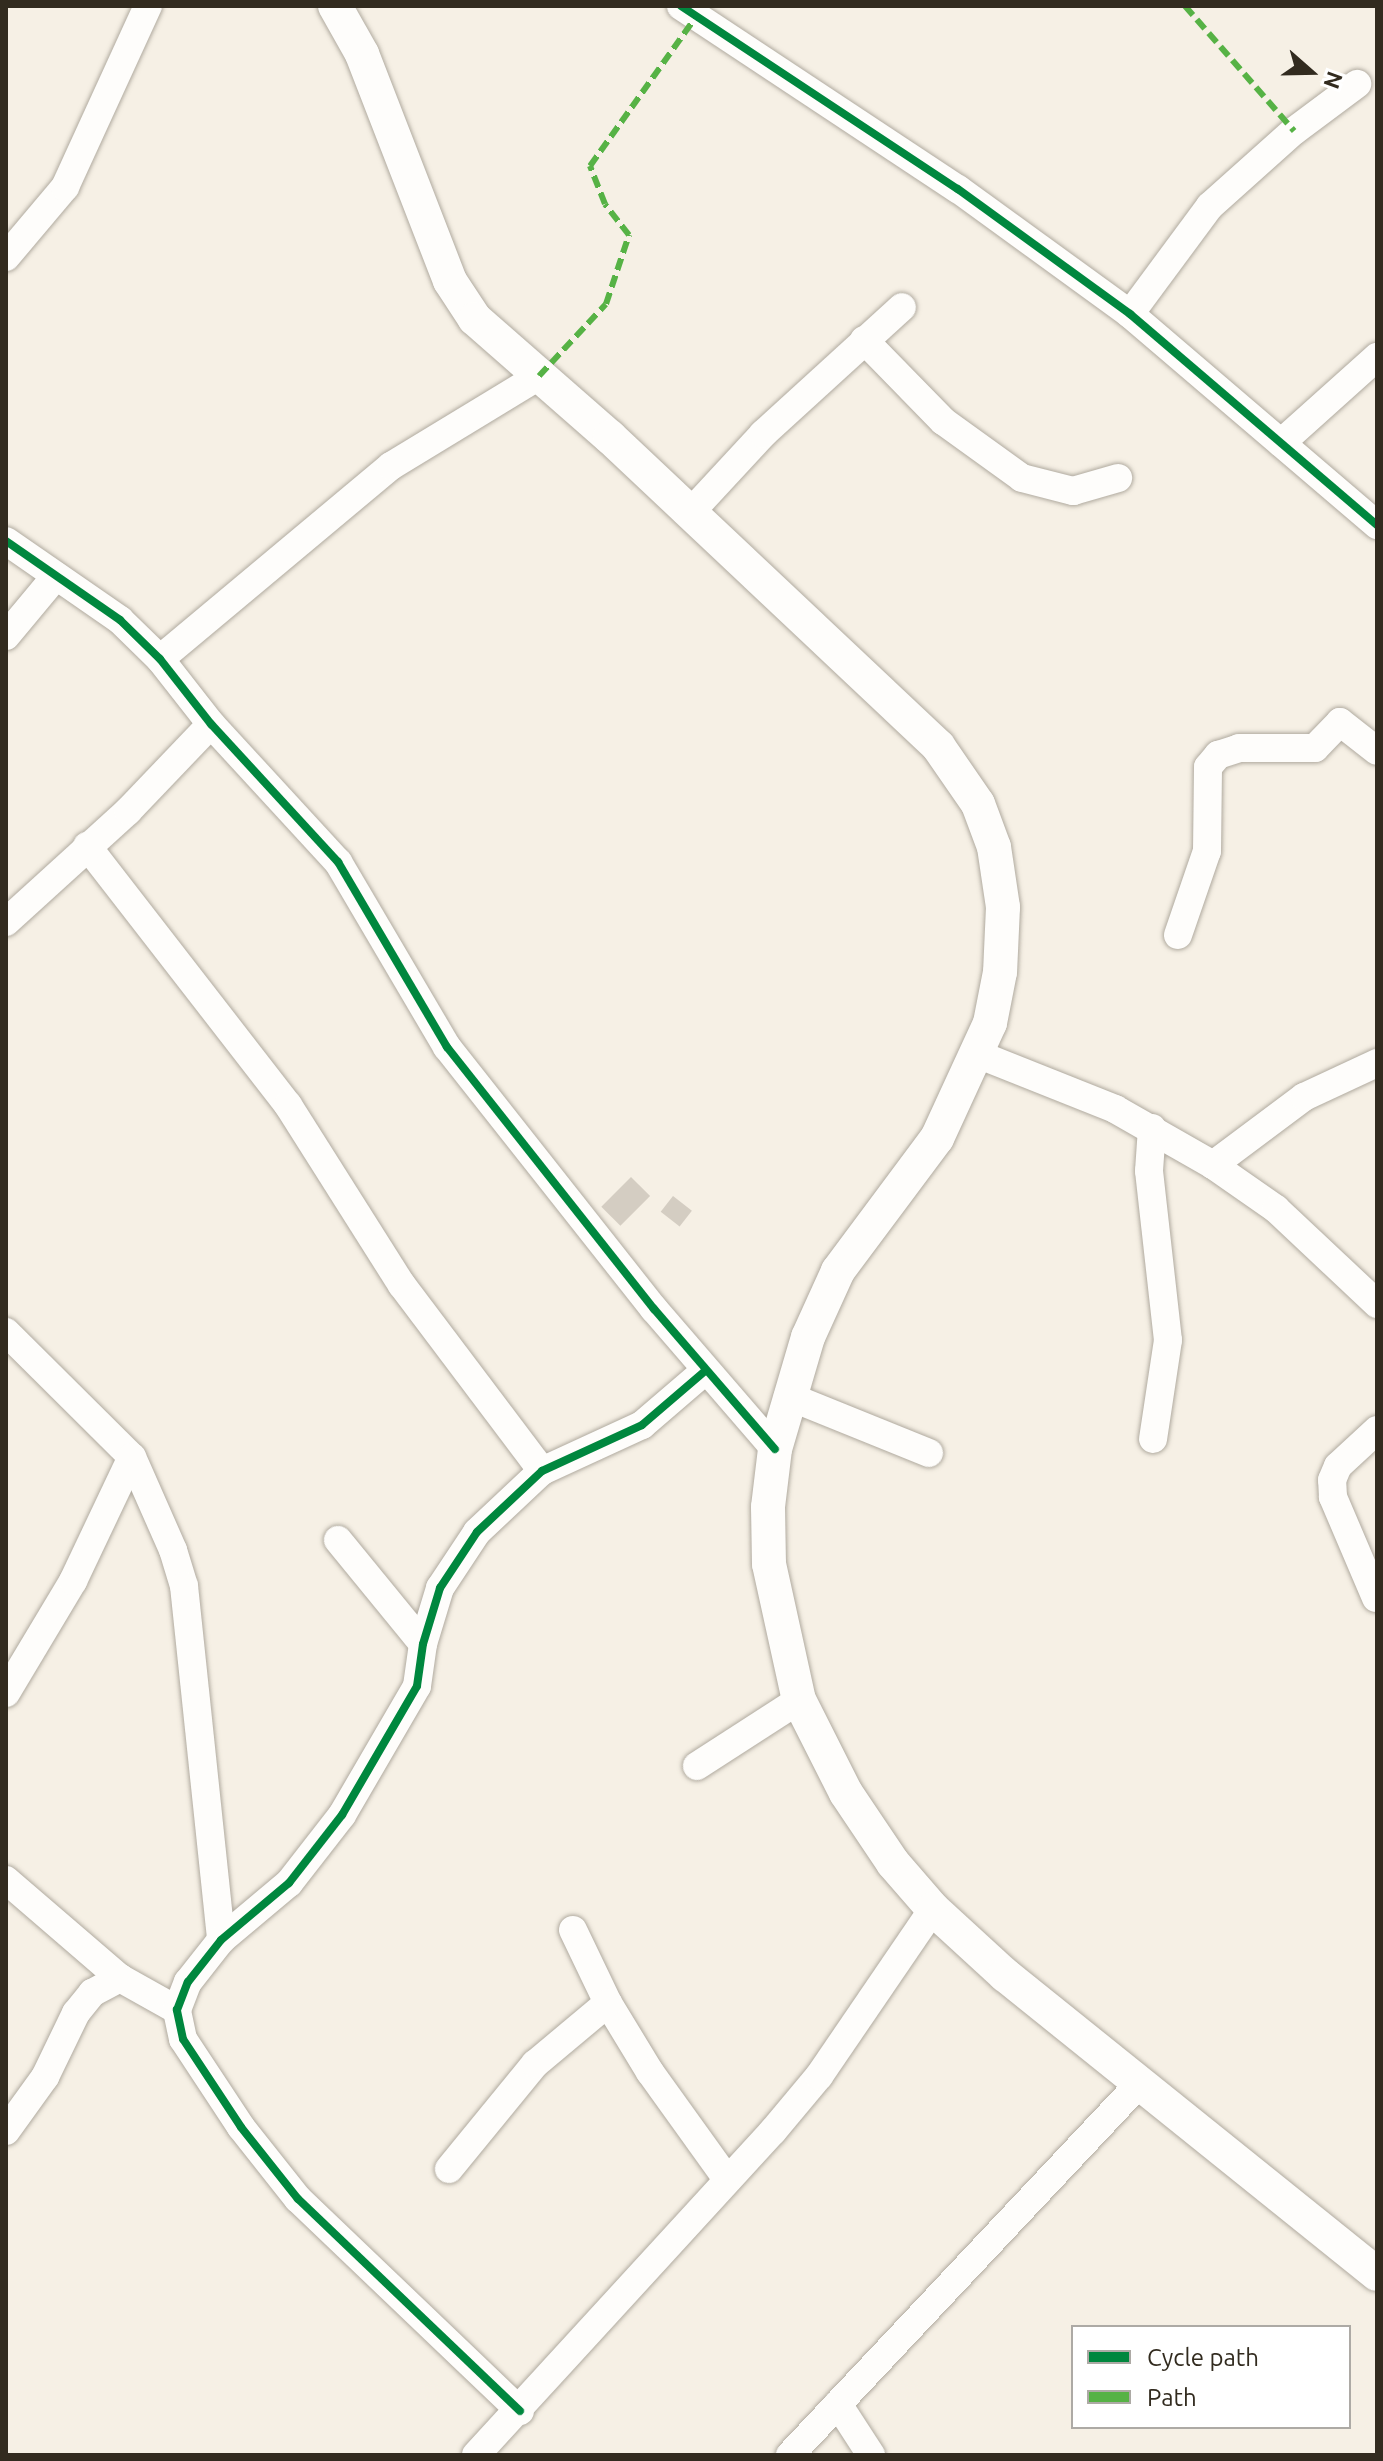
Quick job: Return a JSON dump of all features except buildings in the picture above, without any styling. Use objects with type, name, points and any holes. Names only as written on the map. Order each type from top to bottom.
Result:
[{"type":"main road","points":[[335,6],[362,54],[450,281],[475,319],[938,746],[978,804],[994,847],[1003,907],[1000,972],[977,1054],[937,1138],[838,1271],[788,1396],[775,1449],[768,1507],[769,1564],[799,1700],[846,1793],[893,1863],[933,1909],[1005,1975],[1377,2274]]},
{"type":"street","points":[[6,257],[65,187],[148,6]]},
{"type":"street","points":[[681,6],[958,189],[1130,314],[1377,525]]},
{"type":"street","points":[[1130,314],[1210,206],[1294,131],[1357,84]]},
{"type":"street","points":[[689,514],[763,434],[902,307]]},
{"type":"street","points":[[864,340],[943,421],[1022,478],[1073,491],[1118,478]]},
{"type":"street","points":[[1281,443],[1377,357]]},
{"type":"street","points":[[160,659],[391,466],[539,376]]},
{"type":"street","points":[[6,541],[120,620],[160,659],[211,724],[338,862],[447,1047],[705,1371],[775,1449]]},
{"type":"street","points":[[6,636],[56,576]]},
{"type":"street","points":[[1178,935],[1207,851],[1208,767],[1218,755],[1239,748],[1315,748],[1340,722],[1377,751]]},
{"type":"street","points":[[6,922],[211,724]]},
{"type":"street","points":[[87,846],[288,1105],[402,1285],[542,1471]]},
{"type":"street","points":[[977,1054],[1152,1128],[1213,1165],[1276,1209],[1376,1301]]},
{"type":"street","points":[[1213,1165],[1304,1097],[1377,1063]]},
{"type":"street","points":[[1152,1128],[1149,1171],[1168,1340],[1153,1439]]},
{"type":"street","points":[[6,1332],[132,1457],[158,1507],[184,1586],[221,1940]]},
{"type":"street","points":[[520,2411],[298,2199],[241,2127],[191,2052],[177,2010],[188,1982],[221,1940],[289,1883],[342,1815],[417,1686],[423,1644],[440,1588],[477,1532],[542,1471],[642,1425],[705,1371]]},
{"type":"street","points":[[788,1396],[929,1453]]},
{"type":"street","points":[[1376,1598],[1333,1497],[1332,1480],[1338,1466],[1377,1430]]},
{"type":"street","points":[[6,1693],[73,1581],[132,1457]]},
{"type":"street","points":[[338,1540],[423,1644]]},
{"type":"street","points":[[697,1766],[799,1700]]},
{"type":"street","points":[[6,1880],[120,1978],[177,2010]]},
{"type":"street","points":[[476,2455],[520,2411],[819,2076],[933,1909]]},
{"type":"street","points":[[573,1930],[608,2003],[727,2179]]},
{"type":"street","points":[[6,2131],[45,2077],[76,2013],[92,1993],[120,1978]]},
{"type":"street","points":[[449,2169],[535,2064],[608,2003]]},
{"type":"street","points":[[790,2455],[1140,2083]]},
{"type":"street","points":[[838,2404],[871,2455]]},
{"type":"marked path","points":[[1185,6],[1294,131]]},
{"type":"marked path","points":[[539,376],[606,304],[629,235],[605,204],[590,166],[696,17]]},
{"type":"cycle path","points":[[681,6],[958,189],[1130,314],[1377,525]]},
{"type":"cycle path","points":[[6,541],[120,620],[160,659],[211,724],[338,862],[447,1047],[654,1309],[775,1449]]},
{"type":"cycle path","points":[[520,2411],[298,2199],[241,2127],[183,2039],[177,2010],[188,1982],[221,1940],[289,1883],[342,1815],[417,1686],[423,1644],[440,1588],[477,1532],[542,1471],[642,1425],[705,1371]]}]
